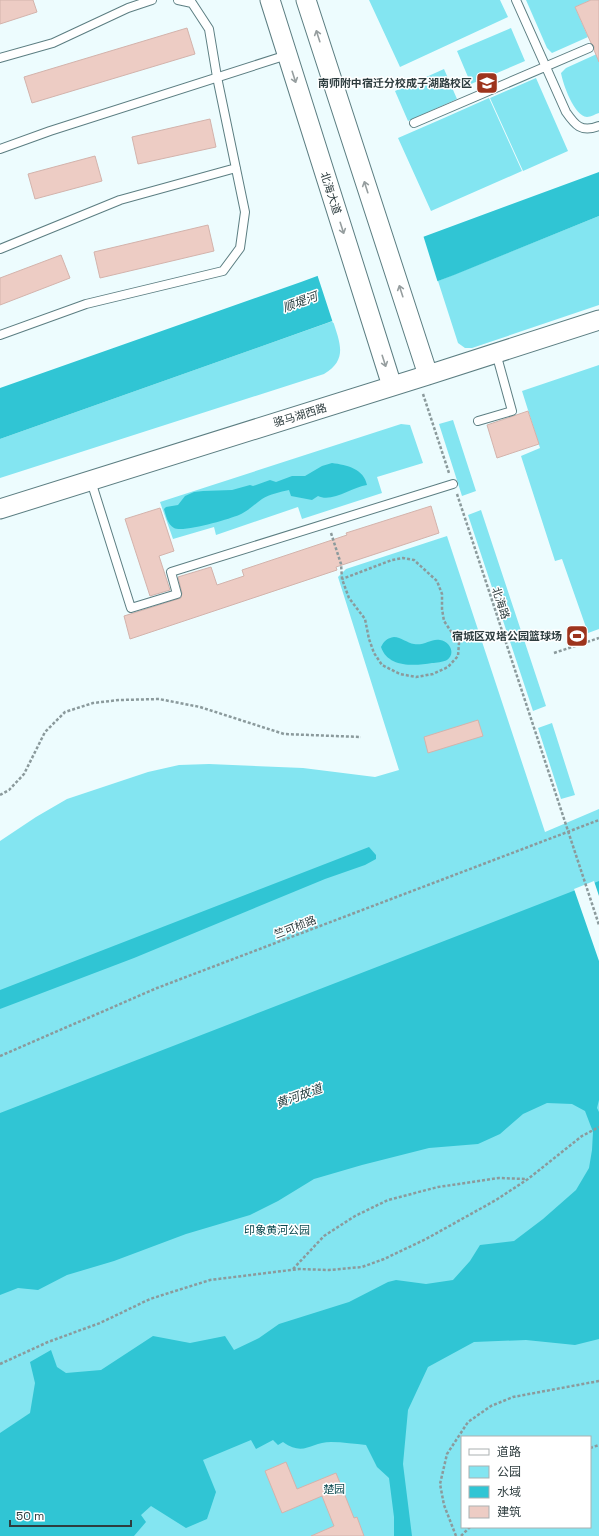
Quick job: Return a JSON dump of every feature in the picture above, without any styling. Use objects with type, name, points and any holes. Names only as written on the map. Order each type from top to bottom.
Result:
[{"type":"street","name":"北海大道","points":[[270,0],[392,386]]},
{"type":"street","points":[[306,0],[413,328],[423,377]]},
{"type":"street","name":"骆马湖西路","points":[[0,509],[423,377],[599,320]]},
{"type":"lane","points":[[0,58],[53,43],[128,8],[152,0]]},
{"type":"lane","points":[[0,335],[86,304],[223,271],[240,248],[245,212],[208,29],[192,3],[178,0]]},
{"type":"lane","points":[[516,0],[566,112],[573,123],[580,128],[593,128],[599,126]]},
{"type":"lane","points":[[414,123],[589,48]]},
{"type":"lane","points":[[0,149],[58,128],[287,55]]},
{"type":"lane","points":[[0,248],[120,200],[236,168]]},
{"type":"lane","points":[[478,421],[512,411],[496,353]]},
{"type":"lane","points":[[91,481],[131,608],[177,594],[171,572],[453,484]]},
{"type":"path","name":"北海路","points":[[423,377],[453,484],[599,926]]},
{"type":"path","points":[[328,523],[341,564],[342,578],[350,598],[365,619],[368,639],[374,653],[382,664],[400,674],[416,677],[433,674],[448,667],[458,656],[459,643],[444,621],[442,594],[437,581],[414,560],[403,558],[392,560],[342,578]]},
{"type":"path","points":[[554,653],[599,638]]},
{"type":"path","points":[[0,795],[9,790],[24,774],[45,732],[65,712],[93,703],[120,700],[159,699],[200,706],[284,734],[361,737]]},
{"type":"path","name":"竺可桢路","points":[[0,1056],[157,988],[599,820]]},
{"type":"path","points":[[0,1364],[48,1342],[100,1323],[150,1299],[210,1280],[292,1269],[329,1270],[362,1267],[384,1259],[496,1200],[528,1179],[582,1136],[599,1127]]},
{"type":"path","points":[[292,1269],[324,1236],[355,1216],[388,1200],[438,1187],[499,1178],[528,1179]]},
{"type":"path","points":[[456,1536],[444,1505],[440,1484],[447,1454],[468,1422],[491,1406],[513,1397],[599,1381]]},
{"type":"path","points":[[461,1536],[469,1528]]},
{"type":"green space","points":[[369,0],[500,0],[508,17],[400,67]]},
{"type":"green space","points":[[526,0],[591,0],[575,7],[588,37],[552,53],[547,48]]},
{"type":"green space","points":[[511,28],[525,61],[471,84],[457,51]]},
{"type":"green space","points":[[599,53],[599,113],[587,117],[582,115],[574,106],[564,84],[561,73],[566,68]]},
{"type":"green space","points":[[444,69],[457,99],[408,121],[395,91]]},
{"type":"green space","points":[[536,78],[568,151],[523,171],[490,98]]},
{"type":"green space","points":[[489,98],[522,171],[431,211],[398,138]]},
{"type":"green space","points":[[599,216],[599,305],[472,348],[465,348],[458,343],[438,281]]},
{"type":"green space","points":[[333,321],[340,344],[339,357],[337,363],[332,369],[324,374],[0,478],[0,439]]},
{"type":"green space","points":[[599,365],[599,629],[588,633],[562,559],[555,561],[521,456],[540,448],[522,391]]},
{"type":"green space","points":[[453,420],[476,491],[462,496],[439,424]]},
{"type":"green space","points":[[401,424],[410,425],[423,463],[377,477],[382,493],[302,519],[298,507],[216,535],[214,527],[173,539],[160,502]]},
{"type":"green space","points":[[481,510],[546,706],[533,711],[468,515]]},
{"type":"green space","name":"印象黄河公园","points":[[447,536],[545,832],[599,809],[599,1536],[0,1536],[0,841],[36,817],[67,799],[148,772],[179,765],[209,764],[303,768],[375,777],[399,770],[338,577],[346,569]]},
{"type":"green space","points":[[552,723],[575,795],[561,799],[538,728]]},
{"type":"water","name":"顺堤河","points":[[599,172],[599,216],[454,275],[327,323],[0,439],[0,388],[301,282]]},
{"type":"water","points":[[332,463],[349,467],[359,472],[367,485],[329,498],[318,496],[312,500],[291,496],[289,490],[272,494],[265,497],[239,515],[187,529],[174,528],[168,522],[166,517],[164,509],[166,507],[178,505],[185,496],[194,492],[232,490],[250,485],[253,486],[270,480],[276,482],[292,476],[305,476],[322,466]]},
{"type":"water","points":[[394,637],[418,644],[434,640],[444,641],[451,648],[451,654],[447,660],[437,663],[410,665],[396,662],[385,654],[381,647],[386,640]]},
{"type":"water","points":[[369,847],[376,855],[376,859],[365,865],[325,879],[134,958],[0,1009],[0,990]]},
{"type":"water","name":"黄河故道","points":[[599,881],[599,1100],[597,1108],[599,1112],[599,1339],[575,1345],[526,1340],[474,1342],[428,1367],[408,1410],[403,1464],[412,1536],[394,1536],[394,1517],[389,1478],[377,1467],[366,1445],[331,1442],[302,1449],[290,1446],[283,1442],[278,1445],[273,1440],[256,1449],[251,1440],[203,1460],[216,1492],[207,1519],[186,1528],[151,1506],[141,1515],[146,1522],[134,1536],[0,1536],[0,1433],[30,1413],[35,1383],[30,1362],[51,1350],[57,1367],[66,1373],[101,1370],[153,1336],[190,1343],[225,1336],[234,1350],[259,1338],[279,1324],[349,1302],[388,1282],[396,1280],[426,1284],[453,1280],[470,1261],[480,1245],[514,1241],[543,1219],[576,1190],[589,1168],[593,1132],[585,1111],[572,1104],[547,1103],[523,1114],[500,1134],[478,1144],[429,1148],[314,1179],[278,1201],[250,1215],[186,1234],[114,1261],[67,1275],[38,1290],[18,1288],[0,1295],[0,1113]]},
{"type":"pier","points":[[423,235],[438,283],[333,323],[317,274]]},
{"type":"pier","points":[[594,881],[599,896],[599,961],[574,889]]},
{"type":"building","points":[[0,0],[33,0],[37,12],[0,24]]},
{"type":"building","points":[[591,0],[599,0],[599,62],[594,46],[591,43],[575,7]]},
{"type":"building","points":[[187,28],[195,54],[32,103],[24,77]]},
{"type":"building","points":[[210,119],[216,147],[138,164],[132,137]]},
{"type":"building","points":[[95,156],[102,181],[35,199],[28,174]]},
{"type":"building","points":[[208,225],[214,251],[100,278],[94,252]]},
{"type":"building","points":[[61,255],[70,278],[0,305],[0,278]]},
{"type":"building","points":[[528,411],[539,444],[497,458],[487,425]]},
{"type":"building","points":[[431,506],[439,533],[336,567],[337,570],[130,639],[124,616],[181,598],[182,593],[178,577],[211,567],[217,585],[244,576],[242,570],[347,535],[346,533]]},
{"type":"building","points":[[160,508],[174,551],[159,556],[170,590],[150,596],[125,519]]},
{"type":"building","points":[[478,720],[483,736],[428,753],[424,737]]},
{"type":"building","points":[[286,1462],[297,1489],[336,1473],[354,1518],[357,1517],[364,1536],[311,1536],[334,1526],[322,1496],[282,1513],[265,1471]]},
{"type":"place","name":"南师附中宿迁分校成子湖路校区","points":[[487,83]]},
{"type":"place","name":"宿城区双塔公园篮球场","points":[[577,636]]},
{"type":"park label","name":"楚园","points":[[334,1489]]}]
